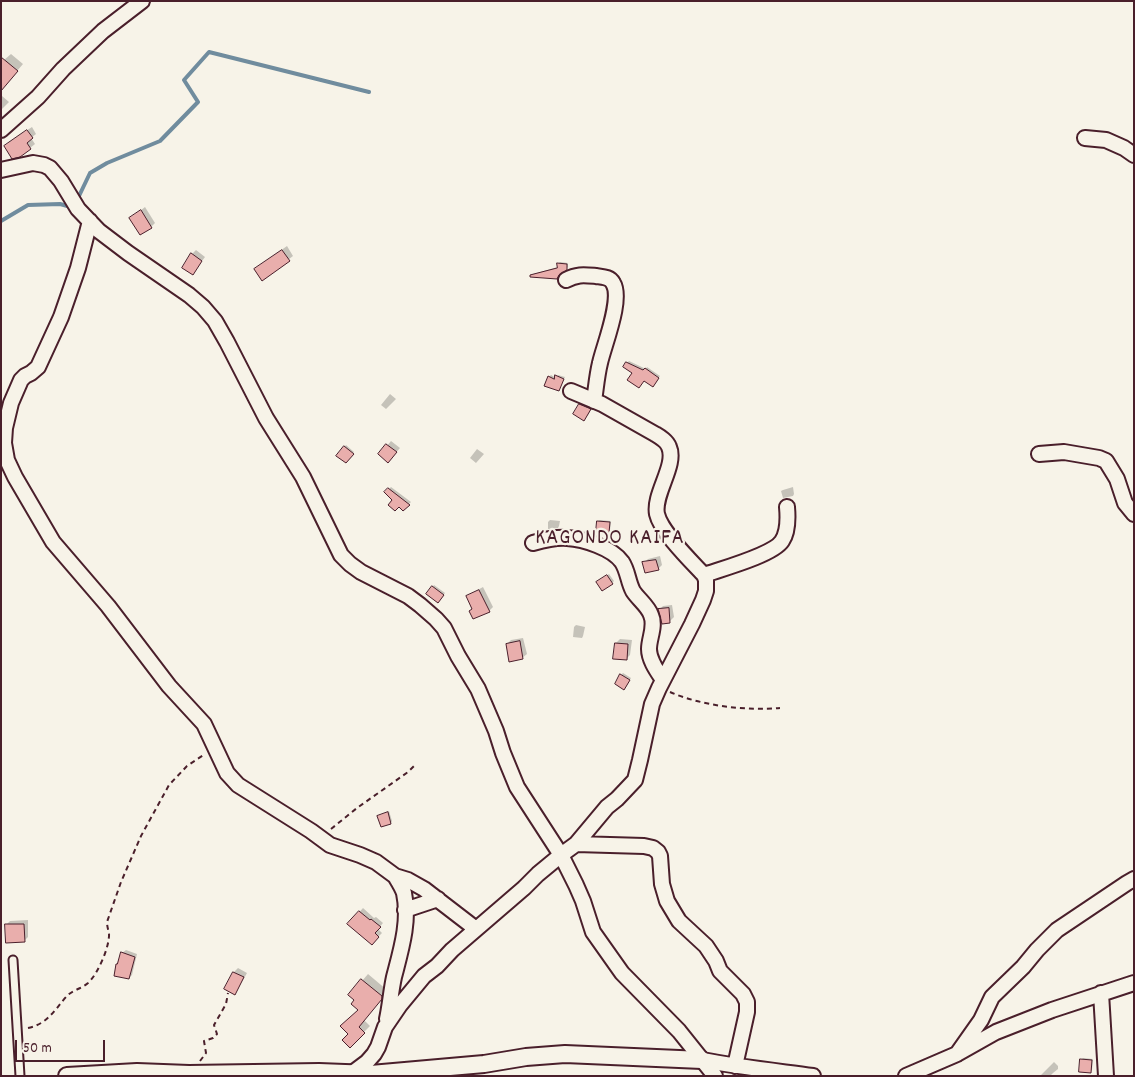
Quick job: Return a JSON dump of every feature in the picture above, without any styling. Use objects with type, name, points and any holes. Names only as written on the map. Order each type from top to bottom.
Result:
[{"type":"street","points":[[1,130],[38,98],[63,69],[103,31],[142,1]]},
{"type":"street","points":[[1085,138],[1106,140],[1134,155]]},
{"type":"street","points":[[1,170],[33,163],[44,165],[54,171],[78,209],[100,231],[189,296],[203,307],[215,321],[266,418],[303,477],[341,555],[361,572],[396,589],[420,605],[444,628],[478,689],[517,787],[561,855],[583,901],[593,932],[622,973],[679,1030],[715,1076]]},
{"type":"street","points":[[90,221],[78,268],[61,317],[38,367],[21,380],[11,403],[5,428],[4,443],[7,460],[15,477],[53,542],[108,606],[169,686],[204,724],[227,773],[238,785],[330,845],[376,862],[395,876],[408,880],[424,889],[476,929]]},
{"type":"street","points":[[566,280],[573,276],[581,275],[604,277],[610,279],[616,289],[610,329],[601,360],[594,401]]},
{"type":"street","points":[[385,1027],[424,976],[561,855],[576,844],[608,807],[635,780],[652,704],[692,624],[706,591],[704,575],[659,521],[657,503],[670,459],[669,446],[655,434],[594,401],[571,391]]},
{"type":"street","points":[[1039,454],[1064,452],[1106,461],[1117,479],[1125,503],[1134,514]]},
{"type":"street","points":[[704,575],[765,554],[779,545],[784,540],[788,523],[787,507]]},
{"type":"street","points":[[533,543],[548,539],[566,538],[579,540],[597,545],[621,561],[626,569],[629,583],[651,614],[653,626],[649,650],[661,684]]},
{"type":"street","points":[[576,844],[644,846],[653,848],[658,852],[662,884],[667,901],[679,921],[706,946],[716,960],[720,971],[743,994],[747,1002],[734,1066]]},
{"type":"street","points":[[351,1074],[374,1054],[385,1027],[404,935],[404,893],[395,876]]},
{"type":"street","points":[[957,1054],[981,1020],[992,997],[1057,930],[1134,879]]},
{"type":"street","points":[[405,910],[438,900]]},
{"type":"street","points":[[906,1076],[957,1054],[996,1032],[1052,1010],[1134,983]]},
{"type":"street","points":[[1101,993],[1106,1076]]},
{"type":"street","points":[[67,1076],[137,1072],[278,1074],[319,1072],[371,1074],[484,1064],[526,1057],[565,1054],[702,1060],[813,1076]]},
{"type":"lane","points":[[13,960],[20,1076]]},
{"type":"path","points":[[661,684],[687,699],[718,706],[780,708]]},
{"type":"path","points":[[18,1032],[40,1024],[48,1018],[71,992],[82,988],[91,981],[104,956],[109,935],[107,922],[121,882],[141,836],[169,785],[187,766],[215,747]]},
{"type":"path","points":[[321,839],[341,820],[415,765]]},
{"type":"path","points":[[189,1074],[206,1053],[204,1041],[213,1038],[217,1034],[214,1025],[226,1004],[228,993]]},
{"type":"building","points":[[1,57],[18,71],[1,91]]},
{"type":"building","points":[[27,130],[33,138],[27,143],[31,149],[20,157],[12,159],[4,146]]},
{"type":"building","points":[[141,210],[152,228],[140,235],[129,218]]},
{"type":"building","points":[[282,250],[290,261],[262,281],[254,269]]},
{"type":"building","points":[[191,253],[202,261],[193,275],[182,268]]},
{"type":"building","points":[[557,263],[567,264],[567,270],[559,275],[557,279],[530,277],[530,275],[557,268]]},
{"type":"building","points":[[626,362],[643,370],[645,368],[659,378],[653,387],[644,381],[639,388],[627,380],[632,373],[623,367]]},
{"type":"building","points":[[555,375],[564,379],[559,391],[544,386],[548,376],[554,379]]},
{"type":"building","points":[[579,404],[591,409],[584,421],[573,414]]},
{"type":"building","points":[[386,444],[397,452],[388,463],[378,454]]},
{"type":"building","points":[[344,446],[354,454],[346,463],[336,456]]},
{"type":"building","points":[[388,488],[410,505],[403,511],[399,507],[395,511],[388,505],[392,500],[384,492]]},
{"type":"building","points":[[597,521],[610,522],[609,533],[596,532]]},
{"type":"building","points":[[656,560],[659,570],[645,573],[642,562]]},
{"type":"building","points":[[607,575],[613,584],[602,591],[596,582]]},
{"type":"building","points":[[432,586],[444,595],[438,603],[426,594]]},
{"type":"building","points":[[479,590],[490,612],[473,619],[469,611],[472,609],[466,596]]},
{"type":"building","points":[[669,608],[670,623],[662,624],[658,609]]},
{"type":"building","points":[[520,641],[523,659],[509,662],[506,644]]},
{"type":"building","points":[[615,643],[628,644],[627,660],[613,659]]},
{"type":"building","points":[[620,674],[630,680],[624,690],[615,684]]},
{"type":"building","points":[[388,812],[391,824],[381,827],[377,816]]},
{"type":"building","points":[[359,911],[381,927],[375,933],[379,937],[372,945],[347,924]]},
{"type":"building","points":[[5,924],[24,924],[25,942],[6,943]]},
{"type":"building","points":[[121,952],[135,957],[129,979],[114,976]]},
{"type":"building","points":[[233,972],[244,977],[235,995],[224,989]]},
{"type":"building","points":[[361,979],[382,996],[382,999],[359,1027],[365,1033],[350,1048],[342,1040],[348,1034],[340,1026],[358,1010],[351,1004],[354,1000],[348,995]]},
{"type":"building","points":[[1080,1059],[1092,1060],[1091,1073],[1079,1072]]},
{"type":"waterway","points":[[79,196],[90,173],[107,163],[160,141],[198,102],[184,80],[209,52],[369,92]]},
{"type":"waterway","points":[[1,221],[28,205],[60,204],[71,207]]},
{"type":"district","name":"KAGONDO KAIFA","points":[[610,540]]}]
